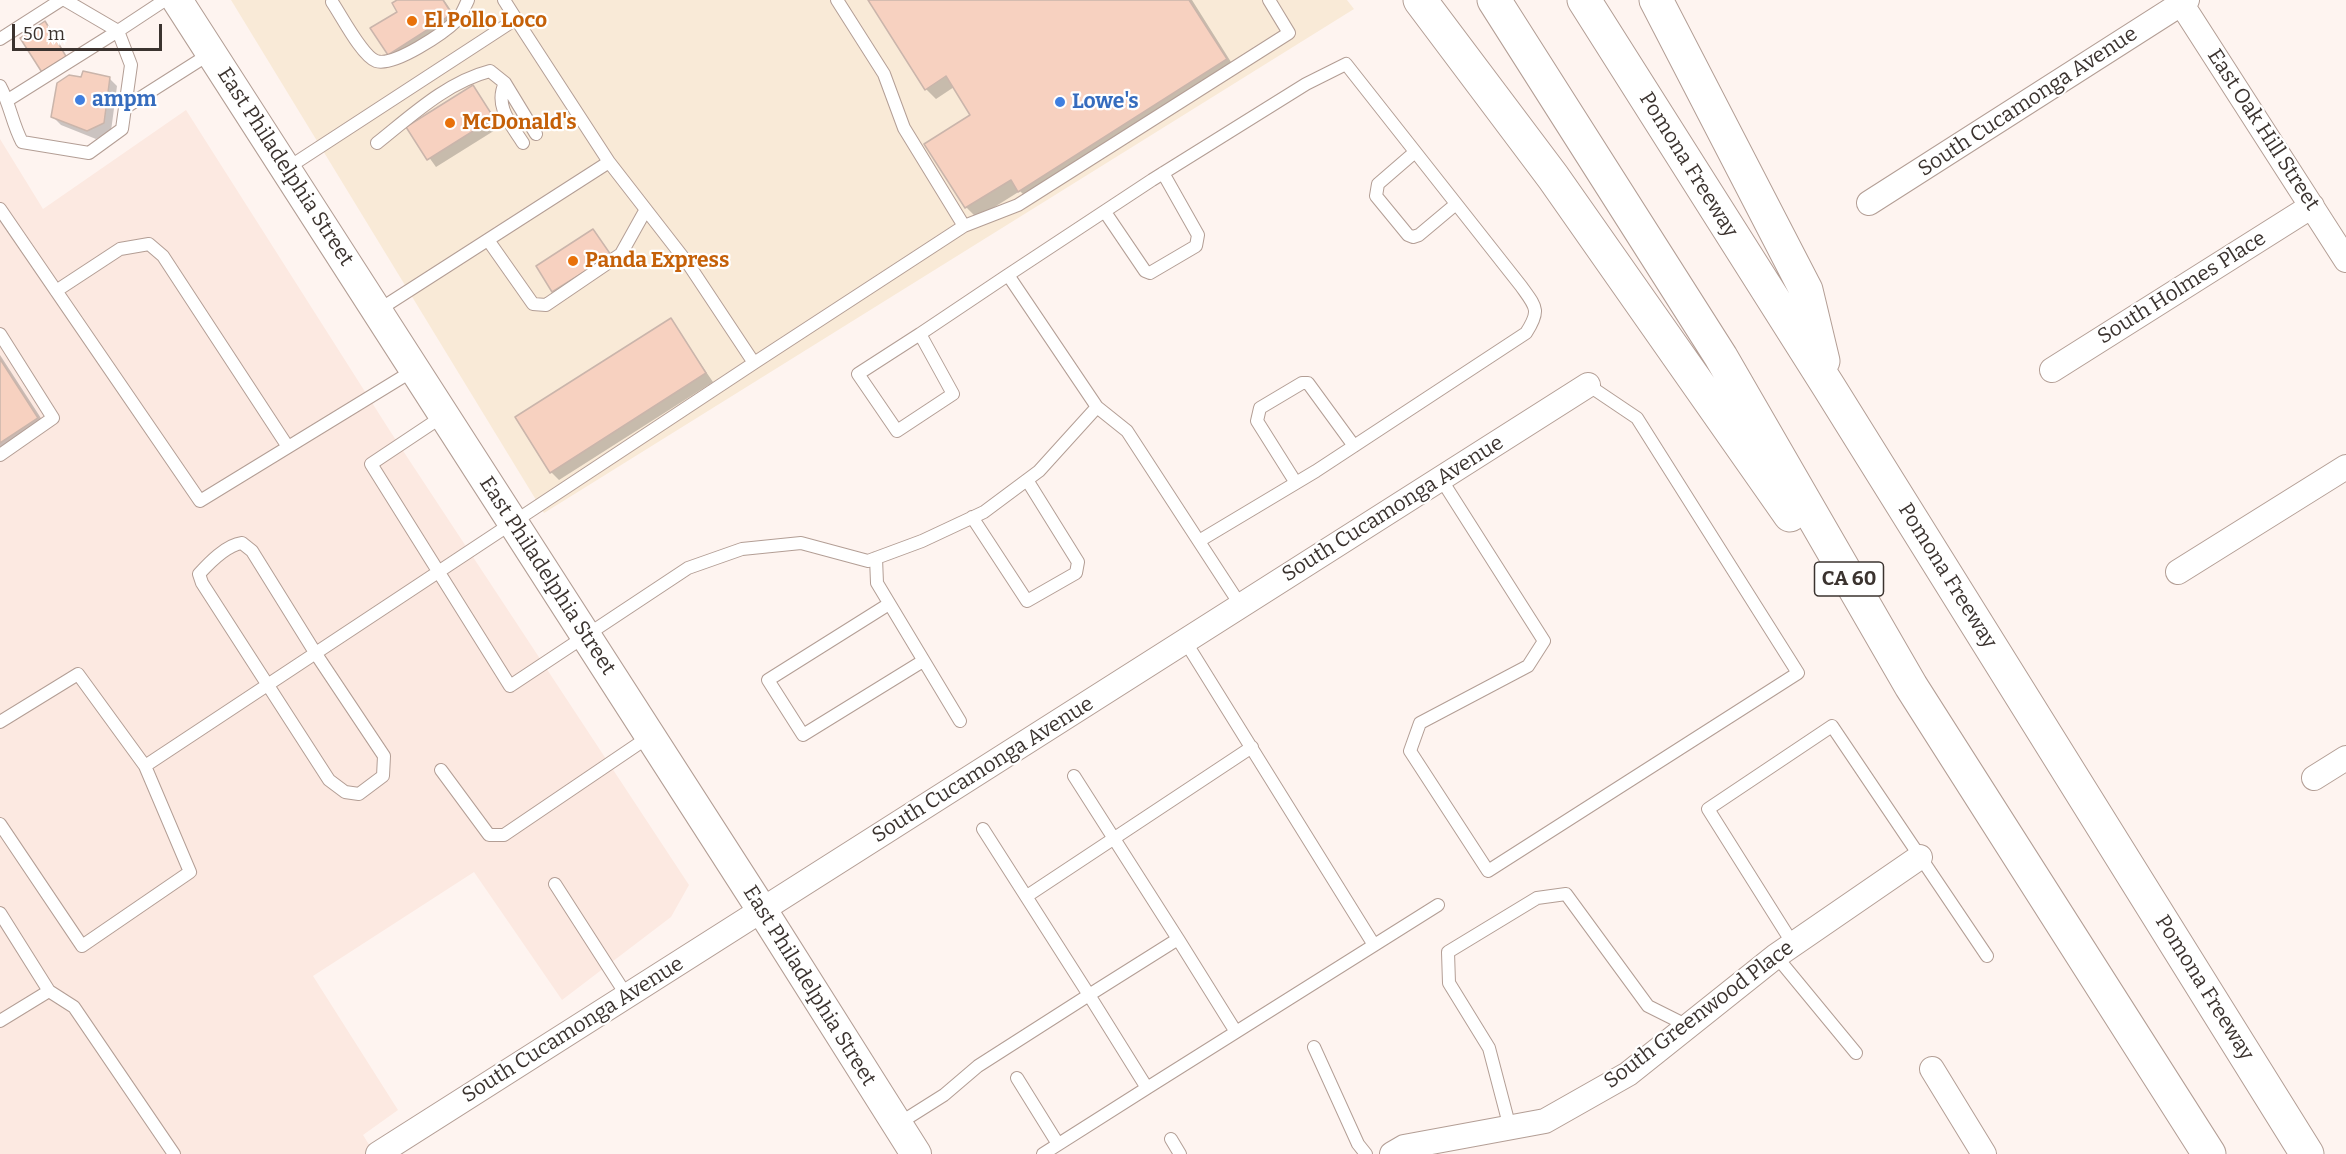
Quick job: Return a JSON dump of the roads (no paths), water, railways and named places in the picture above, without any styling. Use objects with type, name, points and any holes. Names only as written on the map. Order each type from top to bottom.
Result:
[{"type":"highway","points":[[1420,0],[1553,177],[1911,686]]},
{"type":"highway","name":"CA 60","points":[[1494,0],[1721,357],[1911,686],[2210,1154]]},
{"type":"highway","name":"Pomona Freeway","points":[[1584,0],[1829,387],[2307,1154]]},
{"type":"highway","points":[[1656,0],[1806,290],[1829,387]]},
{"type":"street","name":"East Philadelphia Street","points":[[177,0],[762,910],[916,1154]]},
{"type":"street","name":"South Cucamonga Avenue","points":[[1869,203],[2182,1]]},
{"type":"street","name":"East Oak Hill Street","points":[[2182,1],[2346,260]]},
{"type":"street","name":"South Holmes Place","points":[[2052,369],[2312,206]]},
{"type":"street","name":"South Cucamonga Avenue","points":[[378,1154],[1588,385]]},
{"type":"street","points":[[2178,572],[2346,466]]},
{"type":"street","points":[[2314,778],[2346,758]]},
{"type":"street","name":"South Greenwood Place","points":[[1392,1154],[1404,1147],[1440,1148],[1510,1128],[1545,1121],[1628,1074],[1784,950],[1920,857]]},
{"type":"street","points":[[1932,1069],[1984,1154]]},
{"type":"lane","points":[[8,100],[165,0]]},
{"type":"lane","points":[[332,2],[364,50],[375,60],[389,62],[413,51],[458,20],[468,0]]},
{"type":"lane","points":[[504,0],[609,162],[689,265],[754,363]]},
{"type":"lane","points":[[837,0],[884,74],[904,128],[964,226]]},
{"type":"lane","points":[[145,766],[964,226],[1018,204],[1289,33],[1269,0]]},
{"type":"lane","points":[[0,39],[57,1],[118,31],[131,65],[122,129],[88,153],[22,142],[12,123],[8,100],[0,86]]},
{"type":"lane","points":[[286,169],[516,18]]},
{"type":"lane","points":[[126,107],[211,53]]},
{"type":"lane","points":[[920,334],[953,394],[897,430],[858,374],[1163,173],[1306,84],[1346,64],[1535,306],[1536,317],[1526,333],[1296,483],[1199,541]]},
{"type":"lane","points":[[377,143],[443,92],[474,75],[490,71],[505,83],[536,134]]},
{"type":"lane","points":[[505,83],[501,101],[504,115],[523,143]]},
{"type":"lane","points":[[1415,152],[1378,184],[1376,196],[1408,235],[1413,237],[1419,235],[1456,204]]},
{"type":"lane","points":[[377,311],[609,162]]},
{"type":"lane","points":[[1105,212],[1145,271],[1150,273],[1196,246],[1198,235],[1163,173]]},
{"type":"lane","points":[[0,209],[200,501],[415,370]]},
{"type":"lane","points":[[488,240],[533,304],[546,305],[621,254],[645,211]]},
{"type":"lane","points":[[56,291],[120,249],[149,244],[163,256],[288,447]]},
{"type":"lane","points":[[1008,275],[1097,407],[1127,431],[1241,606]]},
{"type":"lane","points":[[0,334],[53,418],[0,455]]},
{"type":"lane","points":[[1296,483],[1257,421],[1260,408],[1302,383],[1308,383],[1354,446]]},
{"type":"lane","points":[[1440,479],[1544,641],[1528,666],[1420,723],[1410,751],[1488,871],[1798,673],[1637,418],[1588,385]]},
{"type":"lane","points":[[444,415],[371,464],[510,686],[688,567],[742,549],[801,543],[868,561],[922,541],[984,512],[1039,471],[1097,407]]},
{"type":"lane","points":[[972,517],[1027,601],[1076,573],[1078,561],[1027,480]]},
{"type":"lane","points":[[242,543],[252,551],[316,654],[384,756],[383,776],[358,794],[345,792],[329,780],[267,686],[199,574],[208,563],[236,544],[242,543]]},
{"type":"lane","points":[[876,558],[877,584],[960,721]]},
{"type":"lane","points":[[889,604],[768,680],[803,735],[923,661]]},
{"type":"lane","points":[[1185,641],[1374,945]]},
{"type":"lane","points":[[0,722],[78,674],[145,766],[190,872],[82,946],[0,824]]},
{"type":"lane","points":[[1856,1053],[1784,950],[1708,809],[1832,726],[1988,956]]},
{"type":"lane","points":[[441,770],[489,835],[495,837],[504,835],[650,736]]},
{"type":"lane","points":[[1027,896],[1252,747]]},
{"type":"lane","points":[[1074,776],[1236,1032]]},
{"type":"lane","points":[[983,829],[1147,1088]]},
{"type":"lane","points":[[555,884],[627,996]]},
{"type":"lane","points":[[1510,1128],[1489,1048],[1449,982],[1448,952],[1537,898],[1566,894],[1648,1006],[1688,1026]]},
{"type":"lane","points":[[1043,1154],[1438,905]]},
{"type":"lane","points":[[0,913],[49,991],[75,1007],[174,1154]]},
{"type":"lane","points":[[897,1125],[944,1095],[978,1066],[1178,939]]},
{"type":"lane","points":[[0,1021],[49,991]]},
{"type":"lane","points":[[1314,1047],[1358,1144],[1365,1154]]},
{"type":"lane","points":[[1017,1078],[1058,1144]]},
{"type":"lane","points":[[1170,1139],[1180,1154]]},
{"type":"place","name":"El Pollo Loco","points":[[412,21]]},
{"type":"place","name":"ampm","points":[[80,100]]},
{"type":"place","name":"Lowe's","points":[[1060,102]]},
{"type":"place","name":"McDonald's","points":[[450,123]]},
{"type":"place","name":"Panda Express","points":[[573,261]]}]
